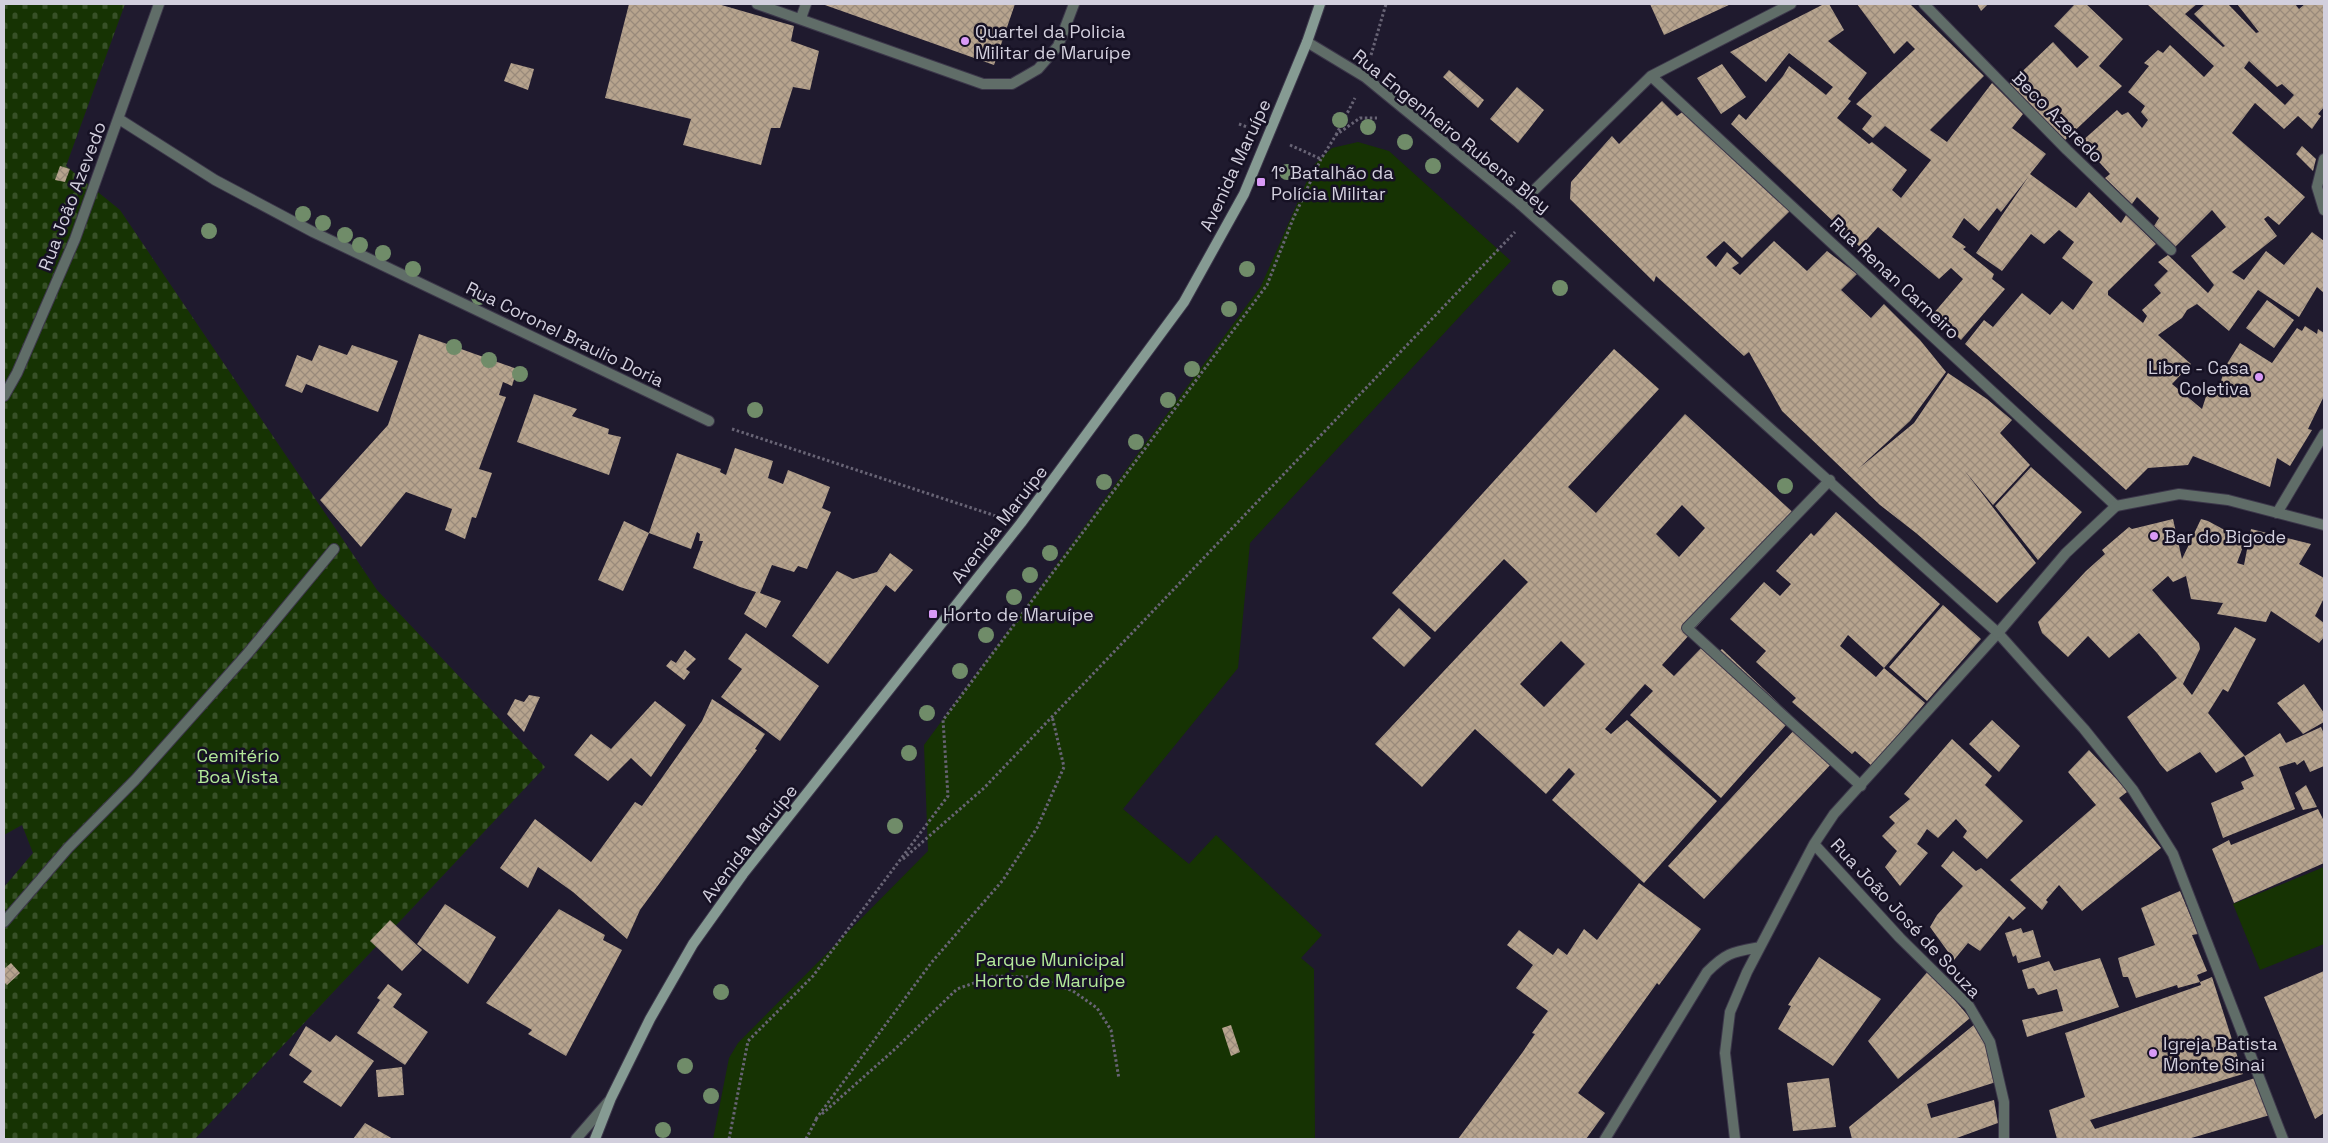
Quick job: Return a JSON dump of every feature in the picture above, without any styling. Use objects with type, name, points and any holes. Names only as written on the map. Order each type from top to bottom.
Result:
[{"type":"main road","name":"Avenida Maruípe","points":[[595,1139],[611,1098],[650,1019],[693,944],[743,874],[1021,523],[1184,302],[1244,194],[1307,42],[1320,4]]},
{"type":"street","name":"Rua João Azevedo","points":[[4,396],[75,239],[159,4]]},
{"type":"street","points":[[757,4],[983,84],[1012,84],[1038,70],[1058,46],[1074,4]]},
{"type":"street","points":[[801,18],[806,4]]},
{"type":"street","points":[[1520,204],[1651,76],[1791,4]]},
{"type":"street","name":"Beco Azeredo","points":[[1924,4],[2067,150],[2171,250]]},
{"type":"street","name":"Rua Engenheiro Rubens Bley","points":[[1307,42],[1365,77],[1520,204],[1830,480]]},
{"type":"street","name":"Rua Renan Carneiro","points":[[1651,76],[2116,506]]},
{"type":"street","name":"Rua Coronel Braulio Doria","points":[[119,119],[216,180],[313,232],[709,421]]},
{"type":"street","points":[[2324,159],[2316,187],[2324,210]]},
{"type":"street","points":[[2277,513],[2324,434]]},
{"type":"street","points":[[1861,786],[1687,628],[1830,480],[1998,633],[2084,729],[2133,790],[2173,854],[2283,1139]]},
{"type":"street","points":[[2116,506],[2179,494],[2228,500],[2324,524]]},
{"type":"street","name":"Rua João José de Souza","points":[[2004,1139],[2004,1102],[1990,1042],[1969,1006],[1900,938],[1814,844],[1834,814],[1998,633],[2066,553],[2116,506]]},
{"type":"street","points":[[4,922],[68,848],[135,780],[248,653],[334,549]]},
{"type":"street","points":[[1735,1139],[1725,1053],[1730,1012],[1760,947],[1814,844]]},
{"type":"street","points":[[1605,1139],[1707,972],[1719,960],[1731,952],[1760,947]]},
{"type":"street","points":[[576,1139],[611,1098]]},
{"type":"path","points":[[729,1139],[748,1041],[813,976],[948,796],[943,720],[1267,285],[1293,220],[1321,159],[1336,135],[1360,118],[1385,118]]},
{"type":"path","points":[[897,864],[984,788],[1520,227]]},
{"type":"path","points":[[709,421],[1021,523]]},
{"type":"path","points":[[806,1139],[816,1119],[930,963],[1003,880],[1037,828],[1064,766],[1052,716]]},
{"type":"path","points":[[816,1119],[894,1050],[957,989],[994,976],[1036,977],[1073,991],[1097,1008],[1111,1030],[1119,1079]]},
{"type":"green space","name":"Cemitério Boa Vista","points":[[4,4],[125,4],[66,166],[120,210],[377,590],[545,767],[195,1139],[4,1139],[4,887],[33,853],[22,825],[4,835]]},
{"type":"green space","name":"Parque Municipal Horto de Maruípe","points":[[1358,142],[1389,151],[1511,261],[1250,543],[1238,668],[1123,809],[1189,864],[1216,835],[1322,935],[1301,958],[1314,969],[1315,1139],[713,1139],[729,1058],[738,1043],[928,851],[924,745],[1261,286],[1314,165],[1332,148]]},
{"type":"green space","points":[[2324,867],[2324,944],[2260,970],[2233,904]]},
{"type":"building","points":[[629,4],[718,4],[794,26],[791,41],[819,51],[810,90],[793,87],[780,128],[771,128],[761,165],[683,145],[691,119],[605,98]]},
{"type":"building","name":"Quartel da Policia Militar de Maruípe","points":[[822,4],[1015,4],[994,65]]},
{"type":"building","points":[[1650,4],[1731,4],[1664,35]]},
{"type":"building","points":[[1824,4],[1829,4],[1844,30],[1828,41],[1867,73],[1848,99],[1851,101],[1837,118],[1869,144],[1872,142],[1907,170],[1892,190],[1901,198],[1931,160],[1885,126],[1873,138],[1862,129],[1872,116],[1856,104],[1915,49],[1907,41],[1894,54],[1857,4],[1910,4],[1984,76],[1930,130],[1947,142],[1992,83],[2023,114],[2012,128],[2046,154],[2030,174],[2076,208],[2089,192],[2121,223],[2126,215],[2156,244],[2108,291],[2108,295],[2143,323],[2147,316],[2142,310],[2161,293],[2154,285],[2168,271],[2158,262],[2168,255],[2208,293],[2214,285],[2191,256],[2226,227],[2212,210],[2175,247],[2154,226],[2159,218],[2137,197],[2132,204],[2105,178],[2110,174],[2081,142],[2117,110],[2122,115],[2128,112],[2142,128],[2148,120],[2141,112],[2145,106],[2128,92],[2149,66],[2144,63],[2158,50],[2163,53],[2170,45],[2204,77],[2214,66],[2147,4],[2197,4],[2185,14],[2223,47],[2225,46],[2194,14],[2205,4],[2228,4],[2256,33],[2259,32],[2237,4],[2295,4],[2299,9],[2305,4],[2324,4],[2324,107],[2318,114],[2321,116],[2312,129],[2298,116],[2284,129],[2255,103],[2232,133],[2305,197],[2279,225],[2268,216],[2264,219],[2277,236],[2232,272],[2244,280],[2266,251],[2284,265],[2312,232],[2324,241],[2324,293],[2317,287],[2299,317],[2258,290],[2229,331],[2197,304],[2187,310],[2182,318],[2158,335],[2191,364],[2172,384],[2202,409],[2210,384],[2219,388],[2225,367],[2240,343],[2272,363],[2297,328],[2302,331],[2305,326],[2317,334],[2318,329],[2324,333],[2324,396],[2308,429],[2312,430],[2290,466],[2277,458],[2270,487],[2193,456],[2188,465],[2148,468],[2126,490],[1965,344],[1984,320],[1993,327],[2022,293],[2050,315],[2062,301],[2073,310],[2093,282],[2062,258],[2074,242],[2059,230],[2044,244],[2031,234],[2002,271],[1976,253],[2029,176],[2001,212],[1997,208],[1979,231],[1964,218],[1952,237],[1966,247],[1963,249],[1994,274],[1992,279],[2005,289],[1961,340],[1933,314],[1963,279],[1951,268],[1939,279],[1878,227],[1860,247],[1731,124],[1739,114],[1746,120],[1783,76],[1789,66],[1826,95],[1833,87],[1789,53],[1766,82],[1730,52]],"holes":[[[2249,61],[2277,87],[2282,84],[2294,95],[2285,105],[2244,68]]]},
{"type":"building","points":[[1977,4],[1988,4],[1981,11]]},
{"type":"building","points":[[2075,4],[2086,4],[2123,39],[2099,66],[2122,86],[2065,140],[2008,85],[2053,42],[2077,68],[2089,57],[2054,26]]},
{"type":"building","points":[[511,63],[534,69],[528,90],[504,81]]},
{"type":"building","points":[[1722,64],[1746,97],[1721,114],[1697,78]]},
{"type":"building","points":[[1449,70],[1484,100],[1478,108],[1443,77]]},
{"type":"building","points":[[1517,87],[1544,110],[1518,143],[1490,119]]},
{"type":"building","points":[[1662,101],[1677,116],[1685,110],[1792,209],[1742,258],[1724,241],[1706,257],[1716,267],[1727,252],[1739,263],[1732,268],[1740,275],[1774,241],[1807,271],[1827,251],[1857,274],[1841,290],[1871,318],[1884,304],[1920,340],[1946,372],[1910,421],[1858,469],[1914,423],[1948,373],[1987,399],[2012,420],[2000,433],[2030,465],[1993,505],[1964,470],[2036,563],[1997,603],[1916,533],[1880,505],[1782,411],[1749,352],[1744,356],[1656,276],[1654,282],[1570,199],[1571,182],[1612,136],[1619,144]]},
{"type":"building","points":[[2302,146],[2316,159],[2313,171],[2296,154]]},
{"type":"building","points":[[60,166],[70,169],[65,182],[55,180]]},
{"type":"building","points":[[2267,300],[2294,320],[2274,348],[2246,328]]},
{"type":"building","points":[[419,334],[517,369],[512,386],[503,382],[499,395],[506,397],[479,469],[492,473],[476,518],[472,517],[465,539],[445,530],[452,509],[406,492],[361,547],[320,500],[388,425]]},
{"type":"building","points":[[319,345],[347,355],[352,345],[398,361],[378,412],[306,384],[302,393],[285,386],[297,355],[312,361]]},
{"type":"building","points":[[1614,349],[1659,389],[1568,487],[1596,513],[1685,414],[1797,516],[1662,665],[1674,676],[1705,644],[1715,654],[1722,649],[1793,717],[1721,798],[1630,715],[1653,691],[1645,684],[1605,729],[1611,734],[1627,720],[1717,801],[1644,883],[1552,800],[1575,774],[1569,768],[1546,794],[1475,729],[1422,787],[1375,744],[1528,582],[1504,559],[1435,632],[1392,593]],"holes":[[[1682,505],[1705,528],[1679,557],[1656,534]],[[1561,641],[1585,664],[1544,707],[1520,684]]]},
{"type":"building","points":[[534,394],[577,409],[572,416],[609,429],[608,434],[621,437],[609,475],[517,442]]},
{"type":"building","points":[[735,448],[773,461],[768,478],[783,484],[788,470],[830,487],[822,508],[831,512],[807,569],[798,566],[794,572],[772,565],[760,593],[781,601],[766,628],[744,614],[756,592],[693,568],[703,541],[699,541],[700,534],[697,532],[691,549],[649,533],[677,453],[721,469],[720,472],[726,475]]},
{"type":"building","points":[[2031,467],[2082,512],[2038,560],[1995,506]]},
{"type":"building","points":[[1836,512],[1940,604],[1884,668],[1925,703],[1872,766],[1855,751],[1852,754],[1792,702],[1796,698],[1756,662],[1766,651],[1730,619],[1764,582],[1780,596],[1791,584],[1776,571],[1811,533],[1814,536]],"holes":[[[1848,635],[1884,668],[1876,677],[1840,646]]]},
{"type":"building","points":[[2173,519],[2182,559],[2201,519],[2245,541],[2237,563],[2244,565],[2251,529],[2311,544],[2299,564],[2324,578],[2324,598],[2315,616],[2324,623],[2324,637],[2319,643],[2271,611],[2266,622],[2217,614],[2223,603],[2191,599],[2186,576],[2173,582],[2168,576],[2152,590],[2199,643],[2200,649],[2183,684],[2192,695],[2235,627],[2256,639],[2228,692],[2223,689],[2208,713],[2245,756],[2280,733],[2286,743],[2321,727],[2324,734],[2324,766],[2310,772],[2304,760],[2297,765],[2295,762],[2279,767],[2295,809],[2223,838],[2211,803],[2244,789],[2241,782],[2254,776],[2244,756],[2216,773],[2200,752],[2167,772],[2160,764],[2127,717],[2177,678],[2157,653],[2139,633],[2109,658],[2088,636],[2068,657],[2042,633],[2038,622],[2086,571],[2105,554],[2102,550],[2129,527],[2132,529]]},
{"type":"building","points":[[624,521],[649,533],[623,591],[598,580]]},
{"type":"building","points":[[890,553],[913,570],[895,592],[886,585],[828,664],[792,636],[837,571],[853,579],[877,572]]},
{"type":"building","points":[[1943,605],[1981,639],[1927,701],[1889,667]]},
{"type":"building","points":[[1399,608],[1431,638],[1404,667],[1372,638]]},
{"type":"building","points":[[746,633],[819,686],[780,741],[721,697],[742,669],[728,659]]},
{"type":"building","points":[[685,650],[696,659],[686,669],[690,672],[684,680],[666,666],[671,660],[676,663]]},
{"type":"building","points":[[2304,684],[2324,713],[2324,722],[2303,734],[2277,703]]},
{"type":"building","points":[[529,695],[540,697],[524,732],[507,714],[515,699],[524,702]]},
{"type":"building","points":[[712,699],[765,734],[755,749],[757,750],[640,910],[627,939],[573,892],[538,867],[528,888],[500,868],[535,819],[591,862],[635,802],[642,806],[702,721]]},
{"type":"building","points":[[655,701],[686,725],[651,777],[631,758],[608,781],[574,755],[591,734],[611,749]]},
{"type":"building","points":[[1992,720],[2020,746],[1999,772],[1969,744]]},
{"type":"building","points":[[1796,728],[1833,762],[1704,899],[1668,866]]},
{"type":"building","points":[[1952,739],[1992,776],[1985,785],[2023,821],[1987,859],[1963,837],[1967,831],[1956,819],[1938,838],[1927,829],[1917,844],[1928,853],[1900,886],[1885,867],[1897,851],[1882,836],[1895,823],[1889,817],[1910,799],[1904,794]]},
{"type":"building","points":[[2089,750],[2123,786],[2127,792],[2119,798],[2161,848],[2082,911],[2059,885],[2046,900],[2048,902],[2042,910],[2010,880],[2096,805],[2068,772]]},
{"type":"building","points":[[2306,785],[2317,807],[2303,810],[2295,793]]},
{"type":"building","points":[[2318,809],[2324,821],[2324,863],[2234,903],[2212,849],[2229,840],[2231,845]]},
{"type":"building","points":[[1953,851],[1976,871],[1981,868],[2026,908],[2013,920],[2009,916],[1980,951],[1968,943],[1954,960],[1930,927],[1937,915],[1963,886],[1941,866]]},
{"type":"building","points":[[1639,883],[1701,929],[1659,985],[1657,983],[1578,1093],[1605,1113],[1586,1139],[1458,1139],[1522,1053],[1535,1034],[1532,1033],[1548,1011],[1516,988],[1533,965],[1507,945],[1519,930],[1553,955],[1558,948],[1567,955],[1584,929],[1597,940]]},
{"type":"building","points":[[2180,891],[2198,934],[2192,935],[2207,971],[2197,975],[2200,982],[2178,988],[2177,985],[2136,998],[2128,977],[2123,977],[2118,958],[2155,945],[2141,908]]},
{"type":"building","points":[[445,904],[496,937],[468,984],[417,944]]},
{"type":"building","points":[[559,909],[605,935],[603,940],[622,950],[566,1056],[528,1034],[532,1030],[486,1003]]},
{"type":"building","points":[[390,920],[422,950],[402,971],[370,941]]},
{"type":"building","points":[[2021,928],[2023,933],[2033,930],[2041,957],[2018,963],[2016,955],[2013,957],[2005,933]]},
{"type":"building","points":[[1819,957],[1881,999],[1833,1066],[1778,1029],[1791,1006],[1788,1005]]},
{"type":"building","points":[[2100,958],[2119,1007],[2027,1037],[2022,1020],[2063,1011],[2057,989],[2038,995],[2034,988],[2028,989],[2022,970],[2049,961],[2054,971]]},
{"type":"building","points":[[11,963],[20,973],[7,985],[4,982],[4,969]]},
{"type":"building","points":[[1929,970],[1970,1018],[1898,1079],[1868,1041]]},
{"type":"building","points":[[2324,971],[2324,1113],[2315,1119],[2264,997]]},
{"type":"building","name":"Igreja Batista Monte Sinai","points":[[2212,977],[2243,1074],[2090,1120],[2095,1129],[2255,1078],[2270,1115],[2188,1139],[2057,1139],[2049,1110],[2085,1097],[2065,1033],[2201,985],[2200,982]]},
{"type":"building","points":[[388,984],[402,994],[393,1007],[428,1032],[405,1065],[357,1033],[380,1000],[377,998]]},
{"type":"building","points":[[1975,1024],[1986,1043],[1996,1082],[1927,1104],[1931,1118],[1994,1100],[1998,1123],[1954,1139],[1852,1139],[1849,1127]]},
{"type":"building","points":[[1231,1025],[1240,1052],[1231,1056],[1222,1028]]},
{"type":"building","points":[[306,1026],[330,1042],[336,1035],[374,1061],[341,1107],[303,1082],[312,1071],[289,1055]]},
{"type":"building","points":[[402,1067],[404,1095],[378,1097],[376,1070]]},
{"type":"building","points":[[1829,1078],[1836,1127],[1793,1131],[1787,1083]]},
{"type":"building","points":[[365,1123],[393,1139],[353,1139]]},
{"type":"place","name":"Quartel da Policia Militar de Maruípe","points":[[965,41]]},
{"type":"place","name":"1° Batalhão da Polícia Militar","points":[[1261,182]]},
{"type":"place","name":"Libre - Casa Coletiva","points":[[2259,377]]},
{"type":"place","name":"Bar do Bigode","points":[[2154,536]]},
{"type":"place","name":"Horto de Maruípe","points":[[933,614]]},
{"type":"place","name":"Igreja Batista Monte Sinai","points":[[2153,1053]]}]
